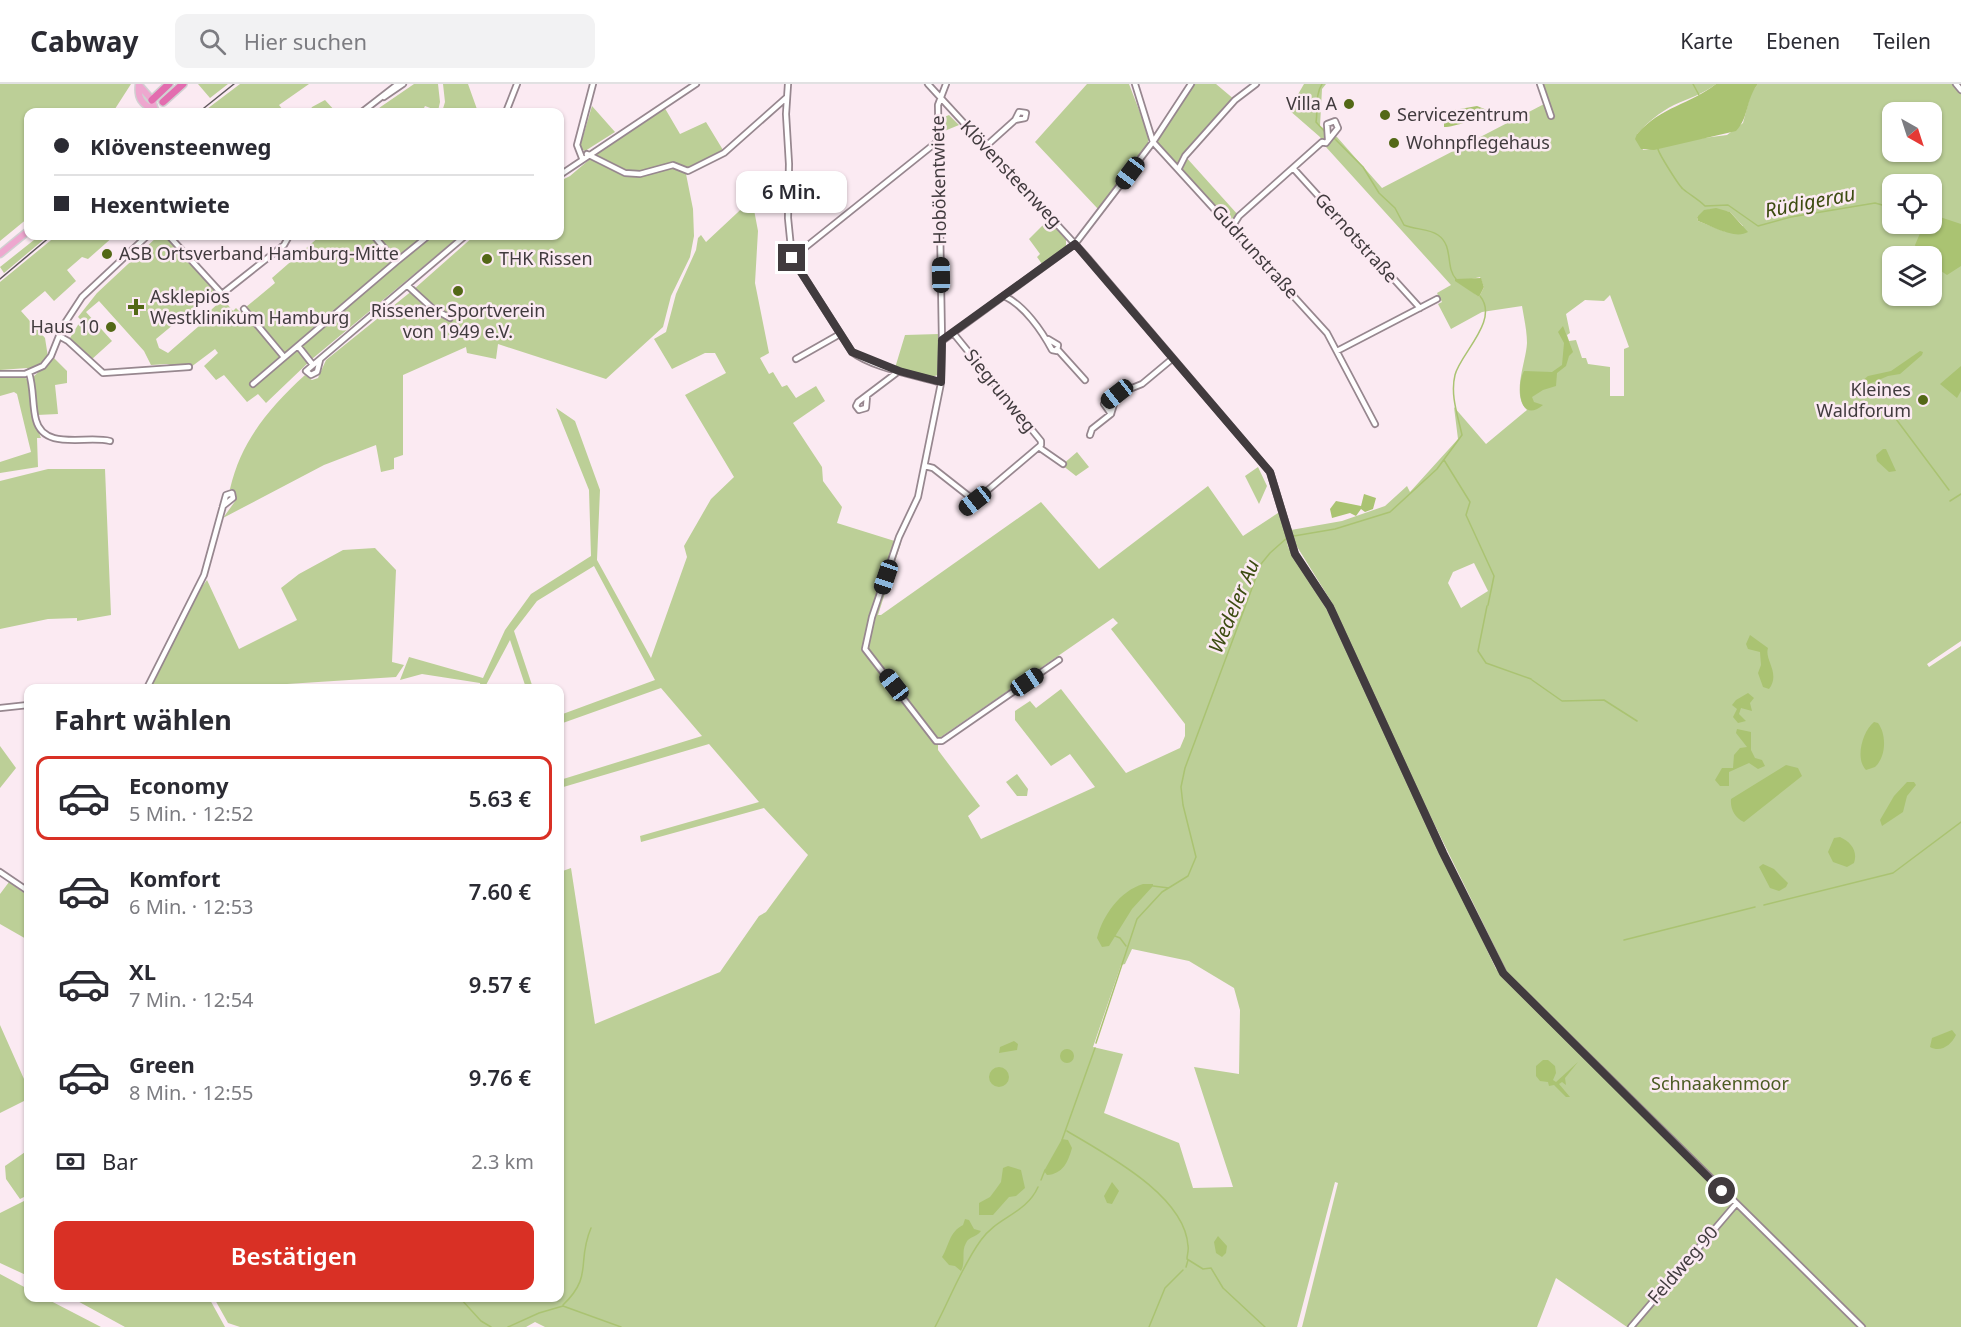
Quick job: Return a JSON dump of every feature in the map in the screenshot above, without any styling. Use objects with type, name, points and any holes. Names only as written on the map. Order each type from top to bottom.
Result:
[{"type":"highway","points":[[152,100],[169,84]]},
{"type":"highway","points":[[163,102],[183,84]]},
{"type":"main road","points":[[139,84],[152,100],[153,108]]},
{"type":"main road","points":[[139,84],[139,95],[149,108]]},
{"type":"main road","points":[[146,106],[152,100]]},
{"type":"main road","points":[[157,108],[163,102]]},
{"type":"main road","points":[[0,254],[24,234]]},
{"type":"street","points":[[382,98],[398,84]]},
{"type":"street","points":[[368,108],[403,84]]},
{"type":"street","points":[[508,108],[517,84]]},
{"type":"street","points":[[582,158],[577,145],[593,84]]},
{"type":"street","points":[[564,172],[587,154],[696,84]]},
{"type":"street","points":[[788,84],[786,97],[788,218],[792,258],[856,355],[899,371],[941,382]]},
{"type":"street","name":"Klövensteenweg","points":[[928,84],[1075,244],[1172,359],[1254,449],[1270,472],[1290,543],[1330,607],[1443,853],[1503,973],[1862,1327]]},
{"type":"street","points":[[939,96],[946,84]]},
{"type":"street","name":"Gudrunstraße","points":[[1135,84],[1153,142],[1321,326],[1337,351],[1375,424]]},
{"type":"street","points":[[942,340],[954,334],[1075,244],[1153,142],[1191,84]]},
{"type":"street","points":[[1179,168],[1185,156],[1235,100],[1256,84]]},
{"type":"street","points":[[1540,84],[1551,116]]},
{"type":"street","points":[[1956,84],[1961,90]]},
{"type":"street","name":"Hobökentwiete","points":[[939,96],[941,382],[918,497],[899,537],[872,617],[865,649],[936,741],[942,741],[1059,660]]},
{"type":"street","points":[[587,154],[625,173],[640,174],[673,165],[688,171],[724,153],[786,97]]},
{"type":"street","points":[[938,112],[950,108]]},
{"type":"street","points":[[986,147],[1015,120]]},
{"type":"street","points":[[1232,227],[1239,216],[1328,139],[1338,127],[1336,121],[1330,121],[1327,129],[1328,139]]},
{"type":"street","points":[[792,258],[938,141]]},
{"type":"street","name":"Gernotstraße","points":[[1293,168],[1420,309]]},
{"type":"street","points":[[0,374],[29,374],[48,361],[59,336],[89,288],[143,240]]},
{"type":"street","points":[[173,240],[222,294],[284,245],[287,240]]},
{"type":"street","points":[[377,240],[396,262]]},
{"type":"street","points":[[254,384],[423,240]]},
{"type":"street","points":[[320,360],[315,375],[306,371],[460,240]]},
{"type":"street","points":[[408,286],[432,308],[450,318]]},
{"type":"street","points":[[1013,290],[1014,300]]},
{"type":"street","points":[[1004,296],[1014,300],[1048,339],[1053,351],[1058,350],[1084,380]]},
{"type":"street","points":[[1337,351],[1437,300]]},
{"type":"street","points":[[244,309],[284,357]]},
{"type":"street","points":[[796,359],[840,334]]},
{"type":"street","name":"Siegrunweg","points":[[954,334],[1041,441],[1040,448],[965,508]]},
{"type":"street","points":[[59,336],[68,341],[103,373],[189,367]]},
{"type":"street","points":[[298,346],[314,365]]},
{"type":"street","points":[[1111,414],[1104,405],[1117,394],[1142,384],[1172,359]]},
{"type":"street","points":[[867,396],[899,371]]},
{"type":"street","points":[[29,374],[36,420],[44,434],[57,439],[100,438],[110,441]]},
{"type":"street","points":[[1090,435],[1092,429],[1111,414],[1117,394]]},
{"type":"street","name":"Siegrunweg","points":[[1040,448],[1063,464]]},
{"type":"street","points":[[925,466],[933,468],[975,501]]},
{"type":"street","points":[[149,684],[204,575],[223,506]]},
{"type":"street","points":[[0,708],[24,705]]},
{"type":"street","points":[[0,872],[24,888]]},
{"type":"street","name":"Feldweg 90","points":[[1632,1327],[1736,1204]]},
{"type":"green space","points":[[0,84],[131,84],[116,108],[24,108],[24,221],[0,241]]},
{"type":"green space","points":[[198,84],[228,84],[210,98]]},
{"type":"green space","points":[[240,84],[309,84],[279,105],[281,108],[208,108]]},
{"type":"green space","points":[[414,84],[438,84],[439,108],[425,106],[424,108],[379,108]]},
{"type":"green space","points":[[443,84],[468,84],[477,108],[443,108],[445,102]]},
{"type":"green space","points":[[1087,84],[1129,84],[1149,136],[1147,148],[1098,209],[1035,142]]},
{"type":"green space","points":[[1191,84],[1216,84],[1235,100],[1185,156],[1239,216],[1232,227],[1153,142]]},
{"type":"green space","name":"Schnaakenmoor","points":[[1304,84],[1326,84],[1322,89],[1320,126],[1337,137],[1382,188],[1546,103],[1540,84],[1716,84],[1669,108],[1645,126],[1637,134],[1643,150],[1646,150],[1727,135],[1743,123],[1751,93],[1758,84],[1961,84],[1961,641],[1927,664],[1929,667],[1961,646],[1961,1327],[1627,1327],[1556,1278],[1537,1327],[1302,1327],[1338,1183],[1335,1182],[1297,1327],[545,1327],[535,1322],[526,1327],[240,1327],[228,1323],[216,1302],[564,1302],[564,871],[571,868],[595,1024],[720,972],[759,916],[766,912],[808,855],[764,808],[641,842],[640,836],[759,802],[709,744],[564,787],[564,779],[702,736],[661,688],[564,723],[564,714],[655,680],[594,566],[537,601],[514,631],[532,684],[525,684],[510,640],[487,684],[422,674],[400,680],[409,657],[483,678],[505,630],[531,594],[591,556],[589,490],[556,408],[575,421],[600,490],[597,560],[651,658],[687,557],[684,546],[711,499],[734,477],[685,395],[726,373],[715,353],[705,353],[672,369],[654,339],[666,332],[676,294],[696,250],[698,238],[701,235],[706,242],[752,199],[758,231],[755,283],[769,353],[760,358],[769,374],[773,372],[782,387],[787,385],[796,398],[816,386],[825,401],[793,423],[822,467],[823,481],[842,507],[837,523],[901,543],[878,615],[1041,502],[1099,569],[1208,486],[1243,536],[1281,511],[1288,547],[1327,610],[1496,969],[1500,972],[1506,970],[1391,736],[1334,606],[1296,545],[1291,530],[1342,521],[1385,506],[1407,486],[1410,492],[1458,439],[1454,407],[1486,444],[1527,410],[1520,396],[1527,343],[1522,306],[1482,312],[1451,329],[1438,304],[1442,302],[1437,293],[1451,285],[1326,147],[1320,137],[1289,110]],"holes":[[[1710,209],[1730,212],[1743,226],[1726,232],[1698,221],[1697,217]],[[1480,277],[1484,287],[1479,297],[1456,279],[1463,281]],[[1610,295],[1629,347],[1624,349],[1624,396],[1610,396],[1610,367],[1588,364],[1586,358],[1582,358],[1576,340],[1569,341],[1567,335],[1570,333],[1566,314],[1585,300],[1604,301]],[[1474,563],[1488,591],[1461,608],[1448,583],[1453,572]],[[1113,618],[1118,623],[1111,629],[1185,724],[1185,736],[1180,748],[1126,773],[1061,689],[1036,708],[1030,701],[1015,711],[1015,720],[1051,766],[1070,754],[1095,787],[981,839],[968,816],[980,806],[938,750],[938,739]],[[1132,949],[1189,961],[1234,988],[1240,1010],[1239,1074],[1194,1067],[1233,1187],[1193,1188],[1179,1143],[1104,1113],[1123,1054],[1093,1047],[1121,965],[1125,964]]]},
{"type":"green space","points":[[325,100],[332,108],[311,108]]},
{"type":"green space","points":[[663,105],[680,134],[706,122],[723,150],[690,168],[686,174],[693,209],[694,236],[690,257],[671,296],[663,327],[606,379],[498,344],[496,359],[467,353],[466,347],[403,375],[403,455],[394,458],[394,469],[381,472],[376,445],[324,465],[223,518],[236,500],[234,491],[230,489],[241,456],[249,441],[268,413],[305,375],[312,380],[318,378],[326,360],[413,290],[469,240],[564,240],[564,179],[590,159],[609,168],[610,163],[594,156]]},
{"type":"green space","points":[[592,106],[615,132],[585,151],[581,149],[581,143]]},
{"type":"green space","points":[[949,115],[959,125],[942,132],[942,118]]},
{"type":"green space","points":[[1048,220],[1066,239],[1066,246],[1042,264],[1037,257],[1040,254],[1029,239]]},
{"type":"green space","points":[[34,240],[43,240],[4,273],[0,267]]},
{"type":"green space","points":[[51,240],[109,240],[88,259],[82,257],[67,270],[76,281],[54,301],[45,291],[21,311],[45,338],[48,357],[42,365],[30,371],[27,368],[0,370],[0,282]]},
{"type":"green space","points":[[154,240],[171,240],[215,290],[156,339],[159,348],[168,353],[207,319],[211,310],[223,299],[233,311],[236,308],[240,312],[275,283],[272,278],[315,240],[455,240],[312,359],[266,403],[258,394],[247,402],[224,375],[216,380],[204,366],[218,353],[215,349],[187,370],[167,364],[151,365],[144,351],[99,301],[86,312],[112,341],[91,360],[70,338],[81,320],[78,317],[97,293]]},
{"type":"green space","points":[[939,334],[938,375],[931,377],[895,368],[905,335]]},
{"type":"green space","points":[[54,358],[67,371],[67,383],[55,385],[58,414],[37,415],[33,377]]},
{"type":"green space","points":[[0,376],[24,377],[28,380],[34,421],[41,438],[37,438],[38,467],[0,473],[0,462],[31,452],[17,394],[14,392],[0,396]]},
{"type":"green space","points":[[1077,452],[1089,467],[1076,476],[1062,465]]},
{"type":"green space","points":[[1258,467],[1267,486],[1259,504],[1245,476]]},
{"type":"green space","points":[[48,469],[105,469],[111,615],[77,621],[77,618],[48,619],[0,629],[0,481]]},
{"type":"green space","points":[[375,548],[396,570],[392,662],[404,665],[396,677],[287,684],[152,684],[193,599],[207,580],[239,649],[297,620],[281,588],[299,574],[343,550]]},
{"type":"green space","points":[[0,746],[16,768],[0,788]]},
{"type":"green space","points":[[1017,774],[1028,789],[1027,796],[1017,796],[1006,782]]},
{"type":"green space","points":[[9,882],[24,893],[24,938],[0,924],[0,894]]},
{"type":"green space","points":[[0,1025],[24,1079],[24,1101],[0,1113]]},
{"type":"green space","points":[[24,1153],[24,1197],[20,1199],[6,1179],[5,1166]]},
{"type":"green space","points":[[24,1201],[24,1274],[0,1263],[0,1213]]},
{"type":"green space","points":[[0,1274],[24,1287],[24,1302],[53,1302],[101,1327],[0,1327]]},
{"type":"green space","points":[[79,1302],[211,1302],[225,1327],[125,1327]]},
{"type":"shaded area","points":[[1716,84],[1758,84],[1736,131],[1654,150],[1641,149],[1635,139],[1646,125],[1666,111],[1696,97]]},
{"type":"shaded area","points":[[1477,106],[1487,110],[1467,122],[1444,127],[1444,118],[1454,110]]},
{"type":"shaded area","points":[[1716,208],[1730,212],[1748,232],[1730,233],[1698,221],[1697,217],[1704,210]]},
{"type":"shaded area","points":[[1942,218],[1961,224],[1961,266],[1947,275],[1942,272],[1942,246],[1915,245],[1920,234],[1942,234]]},
{"type":"shaded area","points":[[1481,278],[1484,287],[1479,297],[1455,281],[1455,279]]},
{"type":"shaded area","points":[[1563,326],[1573,352],[1566,366],[1557,373],[1556,386],[1532,397],[1534,402],[1543,405],[1535,410],[1529,410],[1524,407],[1520,393],[1524,371],[1552,372],[1562,365],[1564,343],[1558,332]]},
{"type":"shaded area","points":[[1920,351],[1923,352],[1922,355],[1900,374],[1888,376],[1869,384],[1865,389],[1857,390],[1856,386],[1868,376],[1891,371]]},
{"type":"shaded area","points":[[1961,366],[1961,391],[1957,398],[1940,384]]},
{"type":"shaded area","points":[[1886,449],[1896,471],[1889,472],[1877,461],[1876,455]]},
{"type":"shaded area","points":[[1364,494],[1376,498],[1373,509],[1365,512],[1361,509],[1356,516],[1350,513],[1332,518],[1330,509],[1336,501],[1361,506]]},
{"type":"shaded area","points":[[1750,635],[1768,648],[1767,653],[1773,672],[1769,689],[1763,687],[1758,673],[1761,665],[1760,652],[1748,649],[1746,644]]},
{"type":"shaded area","points":[[1748,693],[1754,698],[1750,703],[1752,711],[1741,708],[1739,714],[1746,721],[1738,723],[1733,717],[1737,709],[1732,705]]},
{"type":"shaded area","points":[[1874,722],[1878,723],[1883,734],[1883,752],[1879,763],[1866,770],[1861,759],[1861,746],[1866,732]]},
{"type":"shaded area","points":[[1737,729],[1751,732],[1751,750],[1755,758],[1762,760],[1765,766],[1758,769],[1749,763],[1729,772],[1729,786],[1720,786],[1715,780],[1722,768],[1733,768],[1734,755],[1740,748],[1747,747],[1736,733]]},
{"type":"shaded area","points":[[1786,765],[1798,768],[1802,776],[1744,822],[1738,818],[1732,810],[1731,799]]},
{"type":"shaded area","points":[[1907,782],[1914,782],[1916,785],[1907,796],[1903,812],[1882,826],[1880,820],[1894,796]]},
{"type":"shaded area","points":[[1840,837],[1850,844],[1854,851],[1854,863],[1847,867],[1833,862],[1828,852],[1834,838]]},
{"type":"shaded area","points":[[1763,864],[1774,869],[1788,883],[1786,887],[1779,891],[1770,888],[1759,867]]},
{"type":"shaded area","points":[[1143,884],[1153,884],[1153,886],[1132,909],[1109,946],[1102,947],[1097,938],[1108,913],[1127,892]]},
{"type":"shaded area","points":[[1952,1030],[1956,1035],[1948,1045],[1938,1049],[1930,1047],[1932,1038]]},
{"type":"shaded area","points":[[1014,1041],[1018,1044],[1017,1050],[999,1053],[1000,1047]]},
{"type":"shaded area","points":[[1064,1049],[1070,1049],[1074,1056],[1070,1063],[1064,1063],[1060,1059],[1060,1053]]},
{"type":"shaded area","points":[[1543,1060],[1548,1060],[1555,1066],[1556,1073],[1553,1080],[1556,1082],[1578,1062],[1565,1078],[1566,1085],[1562,1082],[1559,1084],[1570,1097],[1566,1097],[1554,1085],[1549,1086],[1548,1082],[1540,1081],[1536,1076],[1536,1066]]},
{"type":"shaded area","points":[[999,1067],[1006,1070],[1009,1077],[1006,1084],[999,1087],[992,1084],[989,1077],[992,1070]]},
{"type":"shaded area","points":[[1062,1139],[1068,1140],[1072,1148],[1069,1158],[1061,1170],[1047,1175],[1044,1171]]},
{"type":"shaded area","points":[[1008,1166],[1021,1170],[1025,1188],[1016,1196],[1009,1197],[993,1215],[979,1215],[979,1203],[990,1197],[1001,1182],[1003,1168]]},
{"type":"shaded area","points":[[1112,1182],[1119,1191],[1112,1204],[1107,1203],[1104,1196]]},
{"type":"shaded area","points":[[965,1219],[969,1220],[974,1229],[981,1231],[966,1243],[961,1271],[949,1265],[942,1257],[952,1235],[963,1225]]},
{"type":"shaded area","points":[[1218,1236],[1227,1246],[1226,1253],[1222,1257],[1216,1253],[1214,1242]]},
{"type":"waterway","name":"Wedeler Au","points":[[1322,84],[1318,97],[1316,122],[1325,132]]},
{"type":"waterway","name":"Rüdigerau","points":[[1693,84],[1699,95]]},
{"type":"waterway","name":"Wedeler Au","points":[[1334,138],[1363,167],[1379,193],[1395,208],[1404,225],[1430,231],[1443,240],[1456,279]]},
{"type":"waterway","name":"Rüdigerau","points":[[1658,149],[1681,187],[1705,206],[1728,205],[1758,226],[1791,217],[1875,203],[1882,205]]},
{"type":"waterway","name":"Wedeler Au","points":[[1096,1043],[1137,919],[1162,892],[1188,876],[1196,857],[1183,805],[1181,787],[1185,768],[1261,564],[1288,537],[1335,529],[1390,512],[1437,469],[1462,435],[1453,390],[1458,367],[1477,337],[1485,316],[1485,305],[1480,296]]},
{"type":"waterway","points":[[1893,415],[1949,490]]},
{"type":"waterway","points":[[1444,460],[1470,502],[1466,515],[1494,576],[1488,605]]},
{"type":"waterway","points":[[1950,501],[1961,494]]},
{"type":"waterway","points":[[1487,606],[1478,651],[1486,663],[1531,679]]},
{"type":"waterway","points":[[1532,680],[1562,701],[1604,700],[1637,721]]},
{"type":"waterway","points":[[1764,905],[1893,873],[1961,822]]},
{"type":"waterway","name":"Wedeler Au","points":[[1153,886],[1169,888]]},
{"type":"waterway","points":[[1624,940],[1755,907]]},
{"type":"waterway","name":"Wedeler Au","points":[[1115,936],[1120,938],[1126,946]]},
{"type":"waterway","name":"Wedeler Au","points":[[1062,1140],[1095,1048]]},
{"type":"waterway","points":[[1067,1131],[1121,1164],[1158,1193],[1173,1210],[1183,1227],[1188,1248],[1187,1259],[1203,1269],[1211,1268],[1223,1288],[1265,1327]]},
{"type":"waterway","name":"Wedeler Au","points":[[1041,1180],[1045,1170]]},
{"type":"waterway","name":"Wedeler Au","points":[[935,1327],[962,1272],[981,1240],[995,1226],[1019,1210],[1033,1196],[1038,1187]]},
{"type":"waterway","points":[[563,1305],[572,1295],[582,1277],[591,1228]]},
{"type":"waterway","points":[[1186,1267],[1188,1260]]},
{"type":"waterway","points":[[1149,1327],[1165,1288],[1183,1270]]},
{"type":"waterway","points":[[464,1302],[481,1321],[491,1327]]},
{"type":"waterway","points":[[508,1327],[539,1313],[563,1306],[621,1327]]},
{"type":"tram line","points":[[204,108],[234,84]]},
{"type":"tram line","points":[[0,279],[46,240]]},
{"type":"place","name":"Villa A","points":[[1349,104]]},
{"type":"place","name":"Servicezentrum","points":[[1385,115]]},
{"type":"place","name":"Wohnpflegehaus","points":[[1394,143]]},
{"type":"place","name":"ASB Ortsverband Hamburg-Mitte","points":[[107,254]]},
{"type":"place","name":"THK Rissen","points":[[487,259]]},
{"type":"place","name":"Rissener Sportverein von 1949 e.V.","points":[[458,291]]},
{"type":"place","name":"Asklepios Westklinikum Hamburg","points":[[136,307]]},
{"type":"place","name":"Haus 10","points":[[111,327]]},
{"type":"place","name":"Kleines Waldforum","points":[[1923,400]]},
{"type":"route","points":[[792,258],[852,352],[863,359],[941,382],[942,340],[954,334],[1075,244],[1172,359],[1254,449],[1270,472],[1295,554],[1330,607],[1443,853],[1503,973],[1722,1191]]}]
